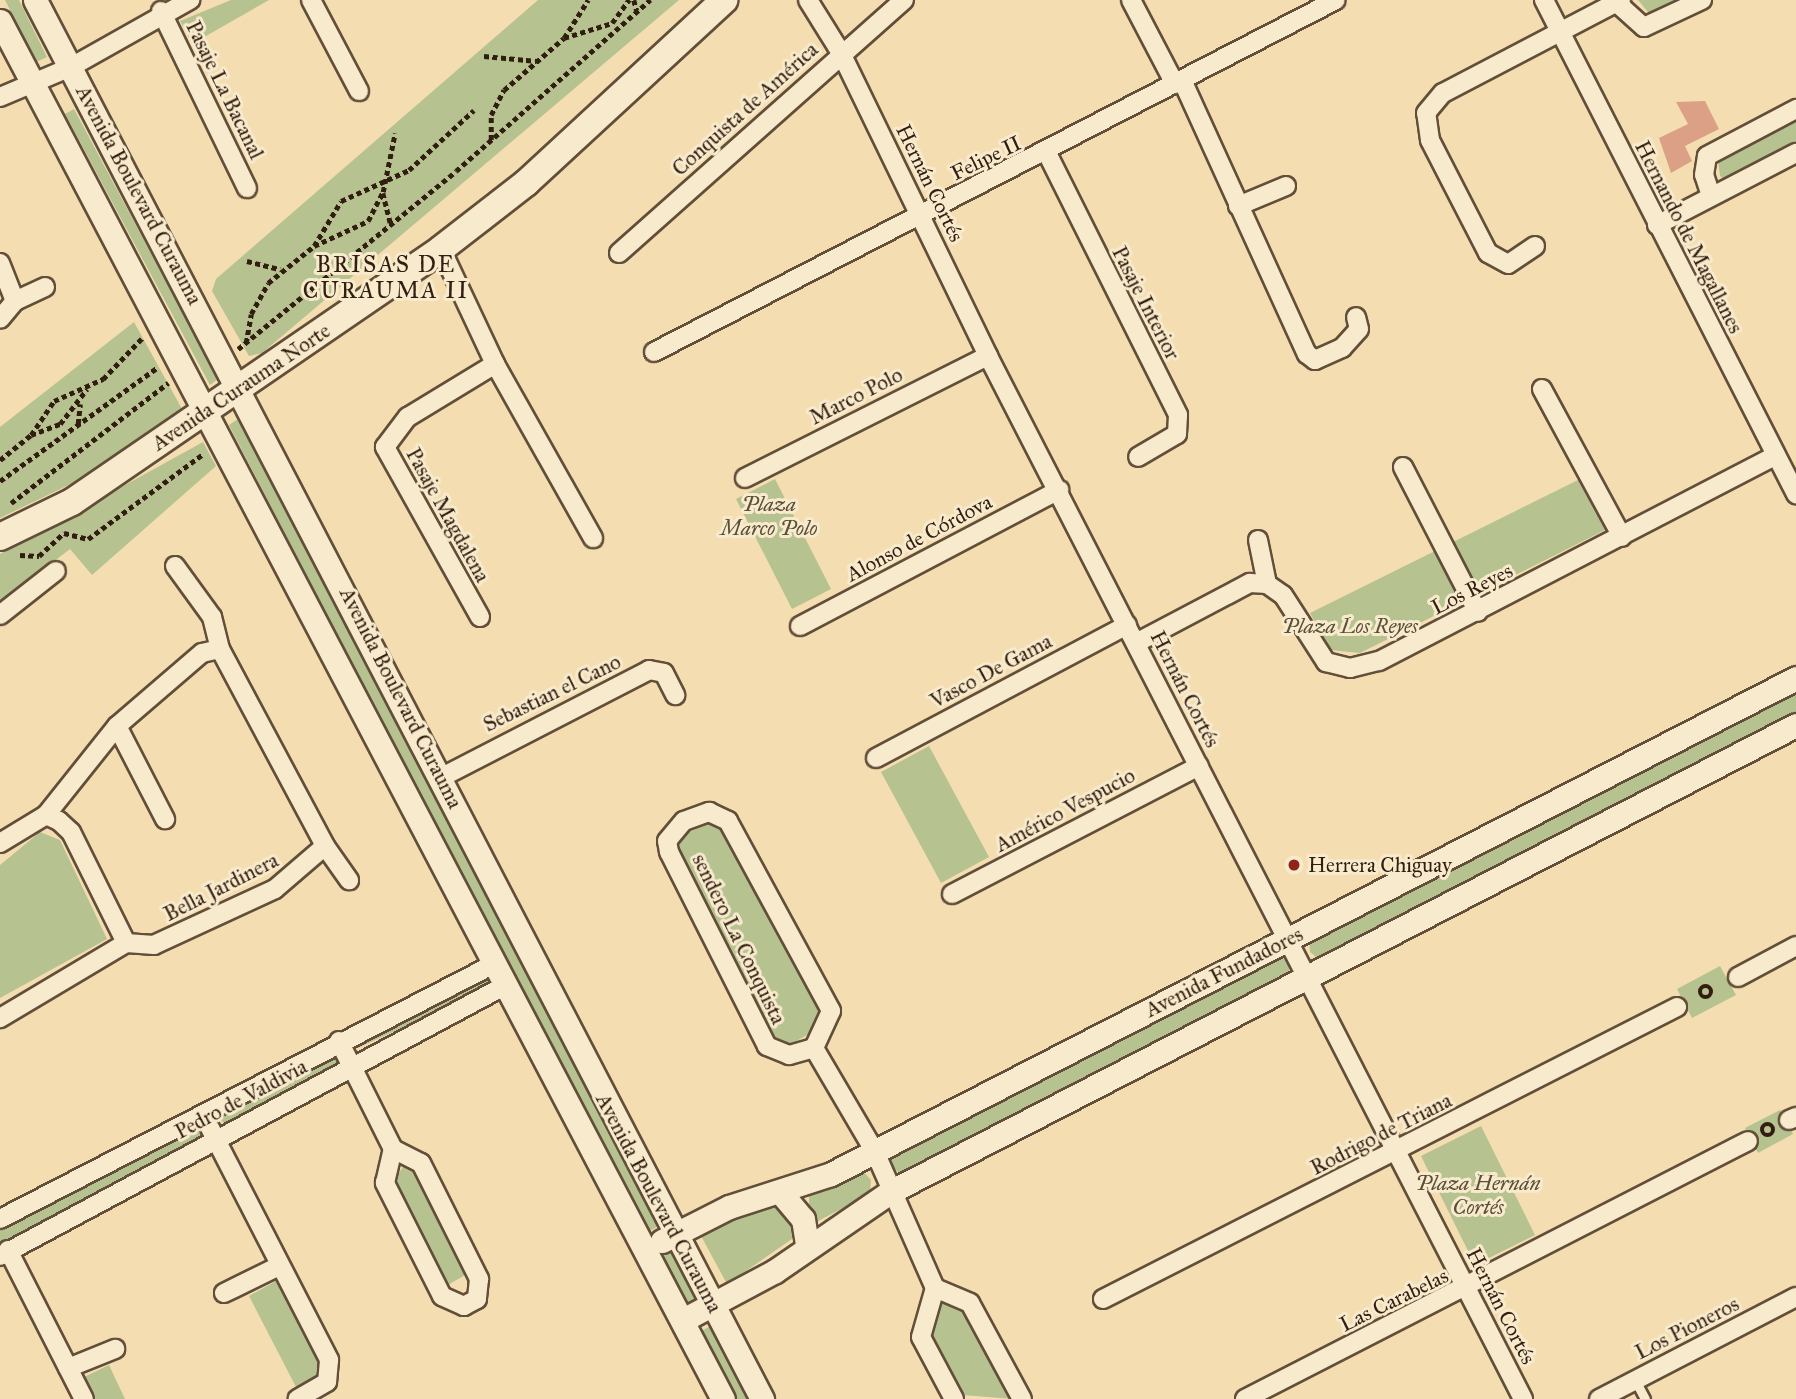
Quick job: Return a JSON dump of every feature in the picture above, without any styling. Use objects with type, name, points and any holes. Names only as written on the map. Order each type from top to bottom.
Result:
[{"type":"main road","name":"Avenida Curauma Norte","points":[[3,536],[72,502],[241,389],[442,249],[526,183],[724,0]]},
{"type":"street","name":"Avenida Boulevard Curauma","points":[[35,0],[241,389],[762,1399]]},
{"type":"street","points":[[0,97],[71,67],[161,11],[190,0]]},
{"type":"street","points":[[311,0],[359,91]]},
{"type":"street","name":"Hernán Cortés","points":[[807,0],[841,53],[988,356],[1309,973],[1523,1399]]},
{"type":"street","name":"Conquista de América","points":[[619,253],[841,53],[904,0]]},
{"type":"street","points":[[1131,0],[1179,82],[1307,354],[1315,360],[1342,348],[1359,329],[1356,317]]},
{"type":"street","name":"Felipe II","points":[[654,352],[1047,153],[1179,82],[1303,7],[1336,0]]},
{"type":"street","name":"Hernando de Magallanes","points":[[1544,0],[1796,494]]},
{"type":"street","points":[[1535,246],[1508,264],[1488,253],[1430,140],[1426,113],[1443,93],[1619,2],[1644,27],[1702,0]]},
{"type":"street","name":"Pasaje La Bacanal","points":[[161,11],[247,188]]},
{"type":"street","name":"Avenida Boulevard Curauma","points":[[0,21],[723,1399]]},
{"type":"street","points":[[1711,196],[1703,175],[1707,156],[1796,108]]},
{"type":"street","name":"Pasaje Interior","points":[[1047,153],[1178,415],[1177,434],[1138,457]]},
{"type":"street","points":[[1657,225],[1796,153]]},
{"type":"street","points":[[1238,206],[1286,186]]},
{"type":"street","points":[[442,249],[495,364],[593,538]]},
{"type":"street","points":[[0,263],[15,301]]},
{"type":"street","points":[[0,319],[15,301],[45,287]]},
{"type":"street","name":"Marco Polo","points":[[745,478],[988,356]]},
{"type":"street","name":"Pasaje Magdalena","points":[[480,617],[385,447],[408,417],[495,364]]},
{"type":"street","points":[[1542,389],[1622,537]]},
{"type":"street","name":"Los Reyes","points":[[1267,584],[1283,595],[1326,662],[1350,668],[1379,661],[1478,612],[1776,455]]},
{"type":"street","points":[[1403,467],[1478,612]]},
{"type":"street","name":"Alonso de Córdova","points":[[800,626],[1059,490]]},
{"type":"street","points":[[1136,643],[1250,583],[1267,584],[1258,540]]},
{"type":"street","points":[[175,566],[212,617],[220,649],[325,846],[349,880]]},
{"type":"street","points":[[0,615],[56,571]]},
{"type":"street","name":"Vasco De Gama","points":[[876,758],[1127,625]]},
{"type":"street","points":[[0,843],[46,815],[117,726],[202,653],[220,649]]},
{"type":"street","name":"Sebastian el Cano","points":[[442,778],[649,670],[664,673],[675,695]]},
{"type":"street","name":"Avenida Fundadores","points":[[645,1250],[729,1207],[780,1193],[875,1152],[1796,678]]},
{"type":"street","name":"Avenida Fundadores","points":[[683,1320],[713,1305],[890,1192],[1309,973],[1796,725]]},
{"type":"street","points":[[117,726],[165,819]]},
{"type":"street","name":"Américo Vespucio","points":[[952,894],[1199,766]]},
{"type":"street","name":"sendero La Conquista","points":[[709,812],[728,821],[831,1011],[814,1048],[777,1054],[760,1035],[670,852],[667,841],[684,821],[709,812]]},
{"type":"street","points":[[0,1018],[126,943],[72,832],[46,815]]},
{"type":"street","name":"Bella Jardinera","points":[[126,943],[154,944],[275,889],[325,846]]},
{"type":"street","points":[[1738,977],[1796,946]]},
{"type":"street","name":"Pedro de Valdivia","points":[[0,1219],[204,1115],[339,1041],[496,963]]},
{"type":"street","name":"Pedro de Valdivia","points":[[4,1253],[506,985]]},
{"type":"street","name":"Rodrigo de Triana","points":[[1103,1299],[1397,1152],[1677,1006]]},
{"type":"street","points":[[339,1041],[393,1149],[421,1163],[479,1279],[477,1299],[464,1306],[442,1296],[385,1183],[393,1149]]},
{"type":"street","points":[[814,1048],[875,1152],[890,1192],[934,1288],[921,1337],[954,1399]]},
{"type":"street","points":[[204,1115],[331,1371],[327,1382],[297,1399]]},
{"type":"street","name":"Las Carabelas","points":[[1245,1399],[1467,1289],[1756,1138]]},
{"type":"street","points":[[780,1193],[803,1219],[807,1244]]},
{"type":"street","points":[[4,1253],[84,1399]]},
{"type":"street","points":[[224,1293],[279,1266]]},
{"type":"street","points":[[934,1288],[970,1303],[1022,1399]]},
{"type":"street","name":"Los Pioneros","points":[[1599,1399],[1796,1297]]},
{"type":"street","points":[[68,1368],[116,1349]]},
{"type":"lane","points":[[1635,1380],[1645,1399]]},
{"type":"path","points":[[491,140],[499,98],[564,38],[589,0]]},
{"type":"path","points":[[564,38],[612,23],[632,0],[637,11]]},
{"type":"path","points":[[224,358],[391,225],[650,0]]},
{"type":"path","points":[[484,56],[538,60]]},
{"type":"path","points":[[314,246],[341,201],[425,159],[474,110]]},
{"type":"path","points":[[246,343],[257,302],[281,270],[314,246],[363,226],[383,192],[396,133]]},
{"type":"path","points":[[383,192],[391,225]]},
{"type":"path","points":[[247,261],[281,270]]},
{"type":"path","points":[[31,435],[60,424],[80,401],[87,388],[143,337]]},
{"type":"path","points":[[0,481],[159,366]]},
{"type":"path","points":[[168,382],[9,505],[3,536],[8,552],[27,556],[47,551],[64,533],[88,539],[209,449]]},
{"type":"path","points":[[0,460],[31,435],[54,401],[87,388]]},
{"type":"path","points":[[78,424],[80,401]]},
{"type":"green space","points":[[5,0],[19,0],[47,57],[36,62]]},
{"type":"green space","points":[[231,0],[269,0],[192,44],[180,21]]},
{"type":"green space","points":[[538,0],[679,0],[262,353],[249,356],[212,291],[216,279]]},
{"type":"green space","points":[[1638,0],[1684,0],[1652,17]]},
{"type":"green space","points":[[74,109],[218,379],[210,385],[65,114]]},
{"type":"green space","points":[[1796,116],[1796,147],[1727,181],[1720,176],[1718,160]]},
{"type":"green space","points":[[134,322],[182,409],[77,481],[0,518],[0,427]]},
{"type":"green space","points":[[241,417],[660,1225],[645,1234],[229,425]]},
{"type":"green space","points":[[203,442],[216,466],[92,575],[70,549],[0,603],[0,554]]},
{"type":"green space","name":"Plaza Marco Polo","points":[[775,479],[831,589],[792,609],[736,499]]},
{"type":"green space","name":"Plaza Los Reyes","points":[[1578,480],[1605,530],[1360,653],[1330,650],[1310,613]]},
{"type":"green space","points":[[1796,688],[1796,716],[1321,961],[1310,952],[1309,938]]},
{"type":"green space","points":[[929,746],[989,857],[941,883],[881,772]]},
{"type":"green space","points":[[720,819],[822,1013],[819,1028],[788,1046],[778,1045],[677,844],[682,835]]},
{"type":"green space","points":[[40,832],[60,840],[107,939],[0,998],[0,865]]},
{"type":"green space","points":[[1278,955],[1288,962],[1290,976],[900,1174],[892,1166],[890,1153]]},
{"type":"green space","points":[[1720,966],[1736,995],[1692,1018],[1677,989]]},
{"type":"green space","points":[[488,975],[494,985],[358,1048],[359,1043]]},
{"type":"green space","points":[[336,1054],[342,1062],[228,1124],[221,1121],[223,1113]]},
{"type":"green space","points":[[1780,1110],[1793,1134],[1758,1153],[1745,1128]]},
{"type":"green space","points":[[198,1126],[203,1136],[0,1247],[0,1228]]},
{"type":"green space","name":"Plaza Hernán Cortés","points":[[1481,1126],[1535,1235],[1475,1265],[1421,1156]]},
{"type":"green space","points":[[403,1167],[418,1175],[467,1274],[446,1286],[395,1178]]},
{"type":"green space","points":[[860,1168],[871,1180],[870,1194],[818,1221],[809,1210],[809,1194]]},
{"type":"green space","points":[[771,1205],[792,1222],[792,1239],[727,1284],[700,1234]]},
{"type":"green space","points":[[671,1251],[695,1299],[683,1305],[658,1257]]},
{"type":"green space","points":[[276,1281],[324,1373],[296,1387],[249,1296]]},
{"type":"green space","points":[[939,1300],[969,1311],[1013,1399],[962,1395],[930,1337]]},
{"type":"green space","points":[[712,1325],[751,1399],[733,1399],[698,1333]]},
{"type":"green space","points":[[109,1365],[125,1399],[92,1399],[82,1378]]},
{"type":"building","points":[[1705,101],[1719,129],[1685,146],[1692,161],[1671,173],[1659,138],[1688,124],[1676,102]]},
{"type":"place","name":"Herrera Chiguay","points":[[1294,865]]},
{"type":"district","name":"BRISAS DE CURAUMA II","points":[[386,277]]}]
